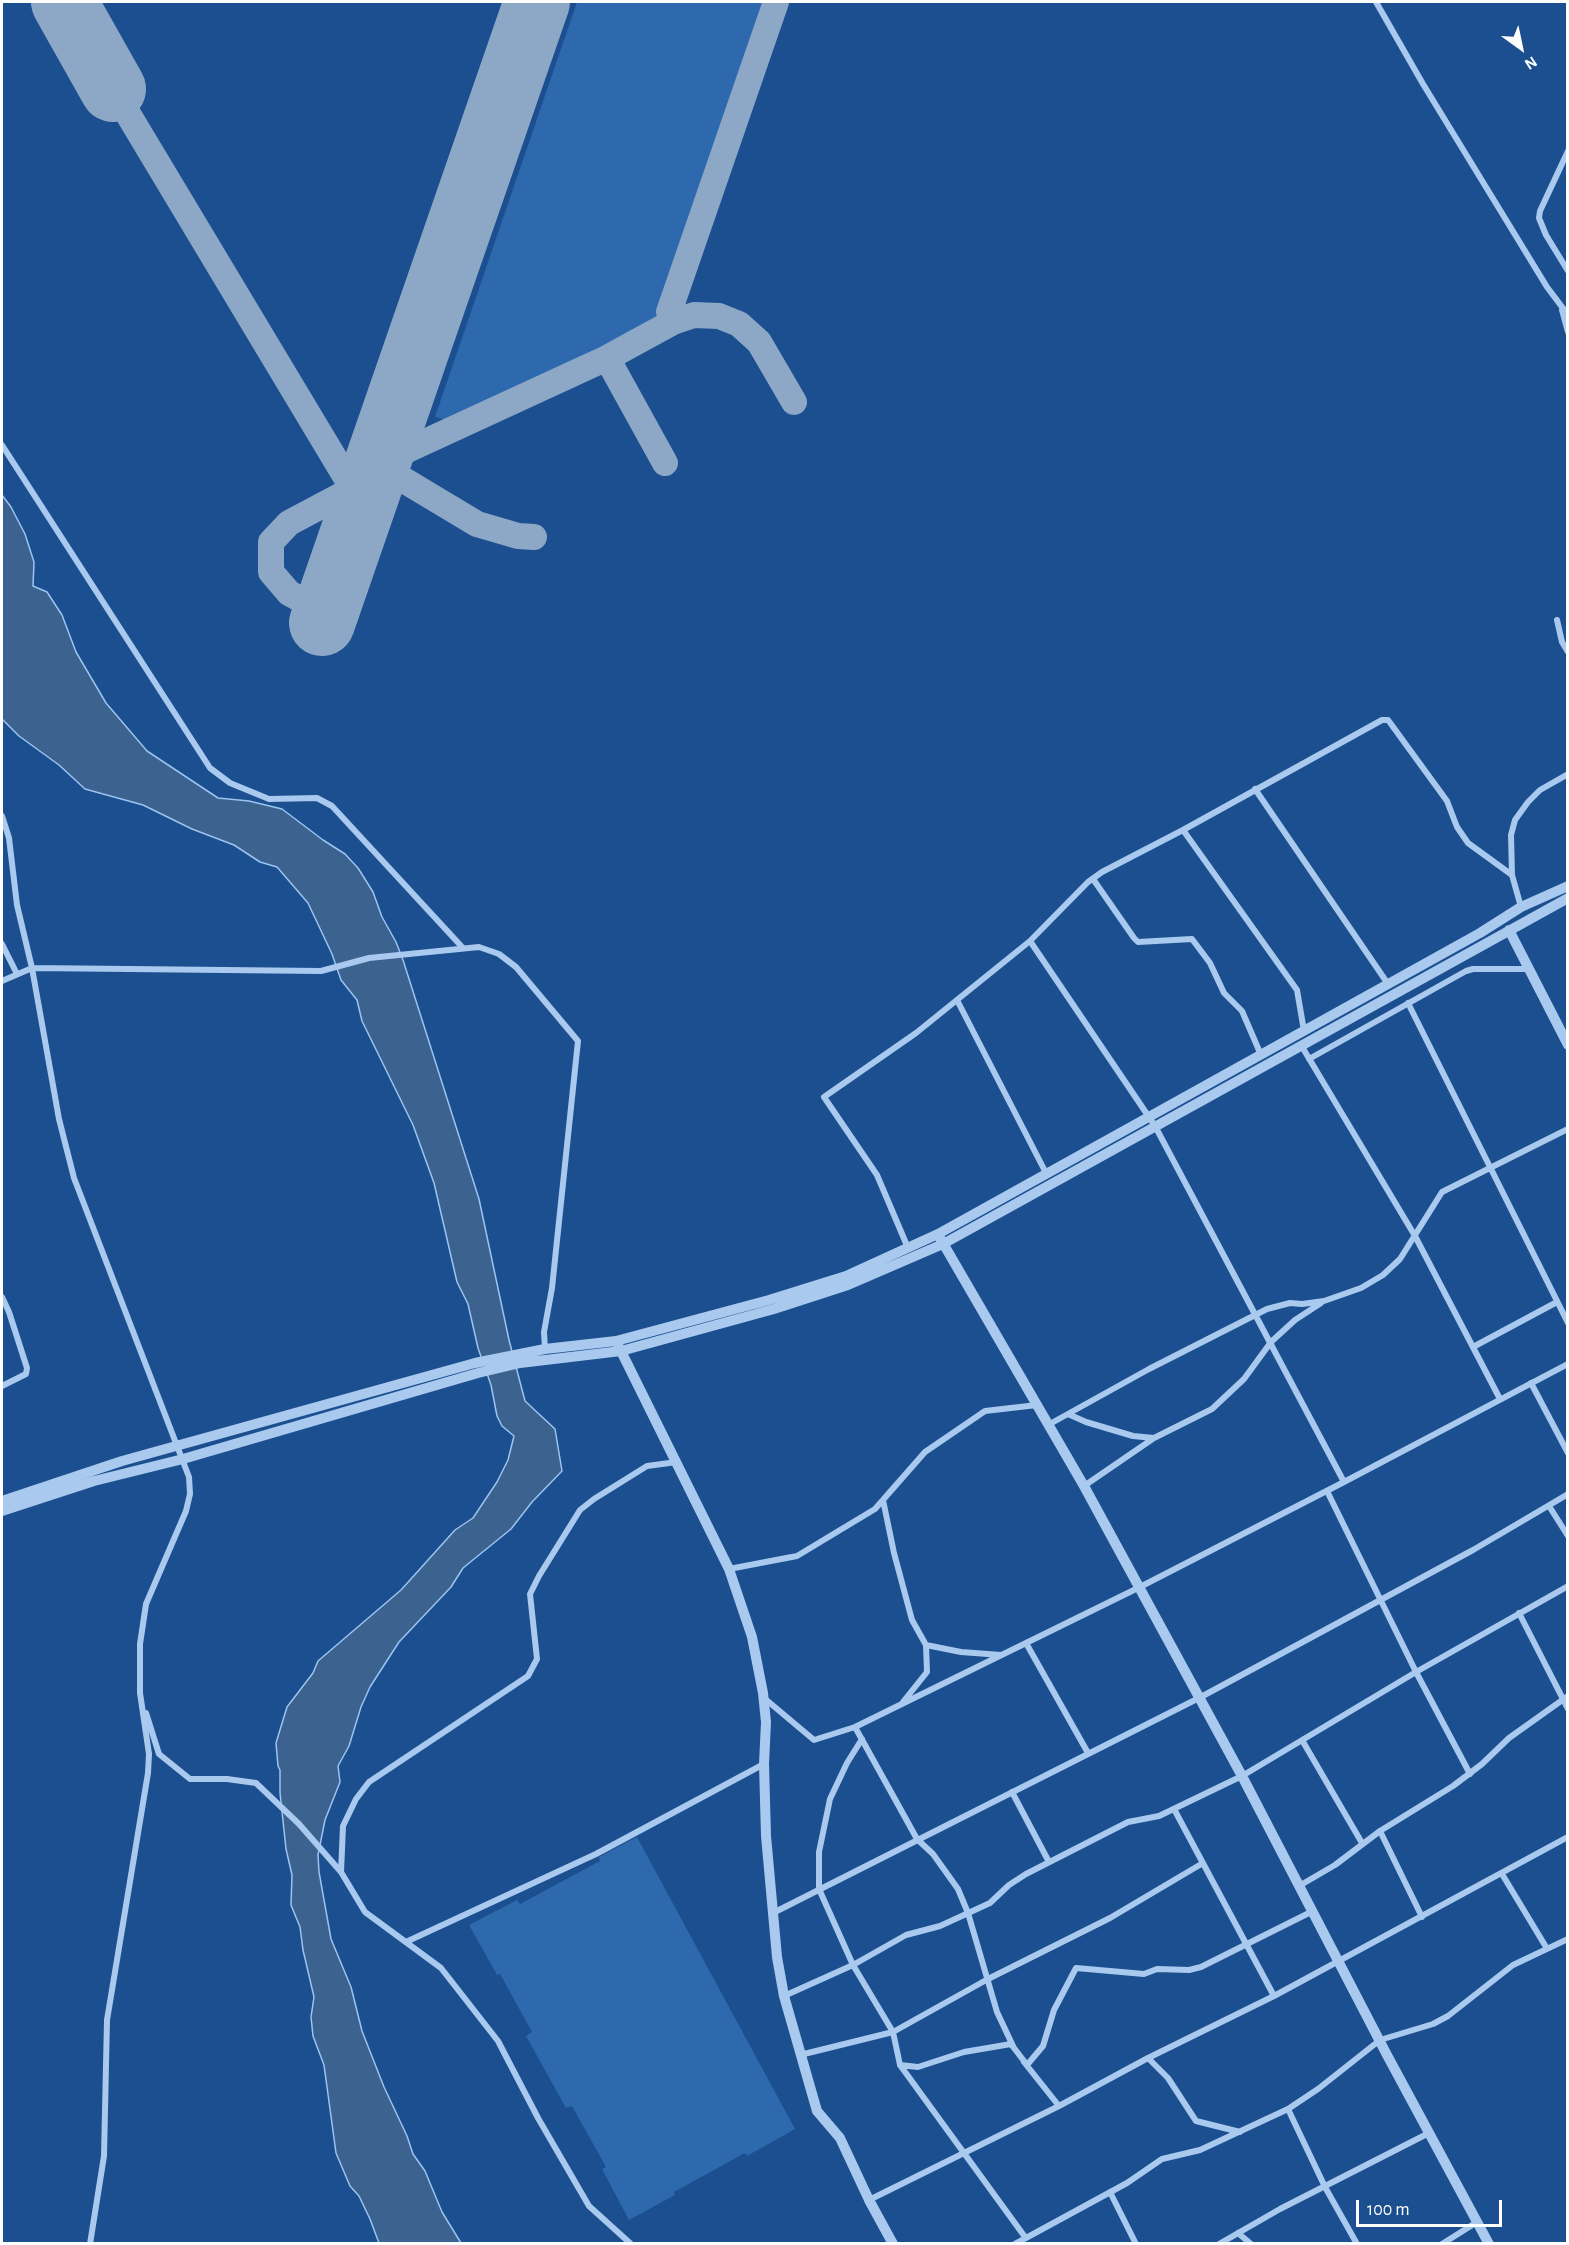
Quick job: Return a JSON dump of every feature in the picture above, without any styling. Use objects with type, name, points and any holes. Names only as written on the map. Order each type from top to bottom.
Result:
[{"type":"street","points":[[1376,2],[1429,94],[1568,315]]},
{"type":"street","points":[[1568,151],[1540,211],[1539,218],[1546,235],[1568,271]]},
{"type":"street","points":[[1565,307],[1568,332]]},
{"type":"street","points":[[2,445],[210,768],[230,783],[269,799],[317,798],[332,806],[463,948]]},
{"type":"street","points":[[1557,620],[1562,642],[1568,652]]},
{"type":"street","points":[[908,1248],[877,1175],[824,1097],[916,1033],[1030,941],[1102,872],[1382,720],[1388,720],[1447,801],[1457,827],[1468,843],[1512,874]]},
{"type":"street","points":[[1521,907],[1512,874],[1511,835],[1515,820],[1540,790],[1568,774]]},
{"type":"street","points":[[1255,789],[1388,983],[1393,994]]},
{"type":"street","points":[[2,816],[9,838],[17,905],[32,968],[59,1119],[74,1178],[189,1477],[190,1494],[186,1511],[146,1604],[140,1644],[140,1693],[149,1754],[148,1773],[107,2020],[104,2156],[90,2244]]},
{"type":"street","points":[[1183,830],[1297,990],[1300,1037],[1309,1059],[1415,1236],[1500,1400]]},
{"type":"street","points":[[1093,879],[1138,942],[1192,939],[1210,963],[1224,993],[1242,1011],[1261,1054]]},
{"type":"street","points":[[519,1358],[618,1346],[774,1309],[838,1288],[940,1239],[1152,1122],[1300,1037],[1388,983],[1480,933],[1521,907],[1568,886]]},
{"type":"street","points":[[2,1501],[112,1464],[519,1358],[545,1349],[618,1346],[846,1276],[908,1248],[940,1239],[1047,1175],[1152,1122],[1261,1054],[1354,1016],[1568,898]]},
{"type":"street","points":[[1509,930],[1568,1045]]},
{"type":"street","points":[[1030,941],[1152,1122],[1344,1482]]},
{"type":"street","points":[[2,944],[17,974]]},
{"type":"street","points":[[2,981],[32,968],[321,971],[369,958],[463,948],[479,947],[499,954],[516,967],[578,1041],[552,1288],[544,1332],[545,1349]]},
{"type":"street","points":[[1309,1059],[1473,969],[1528,969]]},
{"type":"street","points":[[1420,979],[1428,992]]},
{"type":"street","points":[[957,1000],[1047,1175]]},
{"type":"street","points":[[1408,1003],[1568,1323]]},
{"type":"street","points":[[1354,1016],[1362,1028]]},
{"type":"street","points":[[1048,1425],[1149,1369],[1278,1305],[1324,1300],[1360,1288],[1383,1275],[1401,1259],[1442,1192],[1568,1129]]},
{"type":"street","points":[[940,1239],[1084,1486],[1242,1776],[1489,2244]]},
{"type":"street","points":[[2,1297],[27,1368],[26,1374],[2,1386]]},
{"type":"street","points":[[1084,1486],[1154,1438],[1212,1409],[1232,1392],[1271,1342],[1324,1300]]},
{"type":"street","points":[[1473,1347],[1557,1302]]},
{"type":"street","points":[[618,1346],[729,1569],[752,1637],[764,1698],[766,1836],[777,1957],[784,1996],[817,2111],[840,2138],[893,2244]]},
{"type":"street","points":[[764,1698],[814,1740],[855,1727],[1138,1588],[1568,1364]]},
{"type":"street","points":[[2,1511],[94,1481],[183,1459],[476,1368]]},
{"type":"street","points":[[1531,1383],[1568,1453]]},
{"type":"street","points":[[729,1569],[797,1556],[875,1509],[925,1452],[985,1411],[1038,1405]]},
{"type":"street","points":[[1068,1414],[1086,1422],[1133,1436],[1154,1438]]},
{"type":"street","points":[[342,1872],[343,1826],[356,1799],[369,1782],[528,1676],[537,1659],[530,1594],[580,1510],[647,1466],[676,1462]]},
{"type":"street","points":[[1327,1491],[1416,1672],[1470,1774]]},
{"type":"street","points":[[773,1913],[1199,1698],[1473,1550],[1568,1494]]},
{"type":"street","points":[[883,1500],[912,1620],[926,1645],[927,1672],[900,1705]]},
{"type":"street","points":[[1549,1506],[1568,1536]]},
{"type":"street","points":[[784,1996],[853,1965],[906,1935],[940,1926],[990,1903],[1011,1883],[1128,1822],[1159,1816],[1242,1776],[1416,1672],[1568,1586]]},
{"type":"street","points":[[1519,1613],[1565,1698],[1568,1709]]},
{"type":"street","points":[[1026,1643],[1088,1754]]},
{"type":"street","points":[[926,1645],[961,1652],[1002,1655]]},
{"type":"street","points":[[140,1693],[159,1754],[190,1779],[227,1779],[256,1783],[299,1824],[342,1872],[365,1912],[383,1927],[408,1941],[441,1968],[498,2041],[538,2118],[589,2206],[631,2244]]},
{"type":"street","points":[[1299,1886],[1335,1865],[1362,1843],[1470,1774],[1509,1738],[1565,1698]]},
{"type":"street","points":[[855,1727],[917,1839],[933,1854],[949,1875],[968,1913],[997,2012],[1011,2044],[1041,2086],[1059,2106]]},
{"type":"street","points":[[862,1739],[847,1763],[830,1799],[819,1852],[819,1889],[853,1965],[893,2032],[900,2065],[1025,2237]]},
{"type":"street","points":[[1302,1740],[1362,1843]]},
{"type":"street","points":[[408,1941],[596,1854],[764,1764]]},
{"type":"street","points":[[1012,1792],[1049,1862]]},
{"type":"street","points":[[1174,1809],[1274,1996]]},
{"type":"street","points":[[1380,1831],[1422,1917]]},
{"type":"street","points":[[869,2200],[1274,1996],[1568,1837]]},
{"type":"street","points":[[800,2055],[893,2032],[988,1979],[1110,1918],[1203,1863]]},
{"type":"street","points":[[1502,1874],[1546,1947]]},
{"type":"street","points":[[1011,2044],[1027,2065],[1033,2060],[1043,2046],[1054,2010],[1076,1968],[1144,1974],[1157,1969],[1190,1970],[1201,1967],[1312,1911]]},
{"type":"street","points":[[1015,2244],[1110,2192],[1162,2159],[1200,2150],[1288,2109],[1318,2089],[1380,2040],[1433,2024],[1449,2016],[1513,1965],[1546,1947],[1568,1939]]},
{"type":"street","points":[[900,2065],[918,2067],[964,2052],[1011,2044]]},
{"type":"street","points":[[1148,2058],[1168,2078],[1196,2121],[1240,2132]]},
{"type":"street","points":[[1288,2109],[1325,2187],[1356,2244]]},
{"type":"street","points":[[1219,2244],[1429,2133]]},
{"type":"street","points":[[1110,2192],[1136,2244]]},
{"type":"street","points":[[1442,2244],[1477,2222]]},
{"type":"street","points":[[1238,2233],[1251,2244]]},
{"type":"shaded area","points":[[577,2],[771,2],[680,263],[656,319],[456,418],[445,420],[435,417]]},
{"type":"shaded area","points":[[2,495],[25,534],[34,562],[33,586],[47,592],[62,615],[76,652],[106,703],[147,751],[218,798],[249,801],[282,809],[345,854],[358,868],[373,892],[382,917],[403,960],[479,1199],[509,1340],[525,1401],[555,1429],[562,1471],[532,1502],[511,1529],[463,1568],[451,1587],[399,1642],[370,1687],[349,1746],[338,1766],[340,1782],[325,1820],[318,1855],[331,1939],[351,1987],[362,2031],[413,2154],[425,2171],[442,2212],[461,2243],[379,2243],[370,2219],[359,2196],[350,2186],[336,2153],[324,2065],[313,2036],[311,2017],[314,1997],[300,1927],[291,1905],[292,1875],[286,1849],[276,1743],[287,1707],[313,1673],[318,1661],[401,1590],[455,1530],[473,1518],[497,1482],[508,1460],[514,1436],[502,1426],[497,1416],[491,1385],[478,1348],[468,1304],[457,1282],[434,1183],[413,1125],[362,1021],[357,1000],[341,980],[332,954],[308,903],[277,867],[260,862],[234,845],[192,829],[143,805],[85,789],[59,765],[19,736],[2,719]]},
{"type":"shaded area","points":[[637,1837],[795,2129],[747,2156],[745,2153],[629,2220],[602,2169],[606,2167],[572,2106],[566,2108],[526,2036],[532,2032],[500,1974],[497,1975],[469,1925],[517,1900],[520,1904],[600,1861],[599,1857]]},
{"type":"taxiway","points":[[776,2],[669,312],[673,322],[694,315],[719,316],[739,324],[759,342],[794,402]]},
{"type":"taxiway","points":[[113,89],[353,489],[362,508]]},
{"type":"taxiway","points":[[665,463],[607,358],[673,322]]},
{"type":"taxiway","points":[[329,604],[311,605],[289,593],[271,572],[271,542],[289,523],[353,489],[377,464],[607,358]]},
{"type":"taxiway","points":[[377,464],[477,524],[518,536],[534,537]]},
{"type":"runway","points":[[64,2],[113,89]]},
{"type":"runway","points":[[322,623],[537,2]]}]
